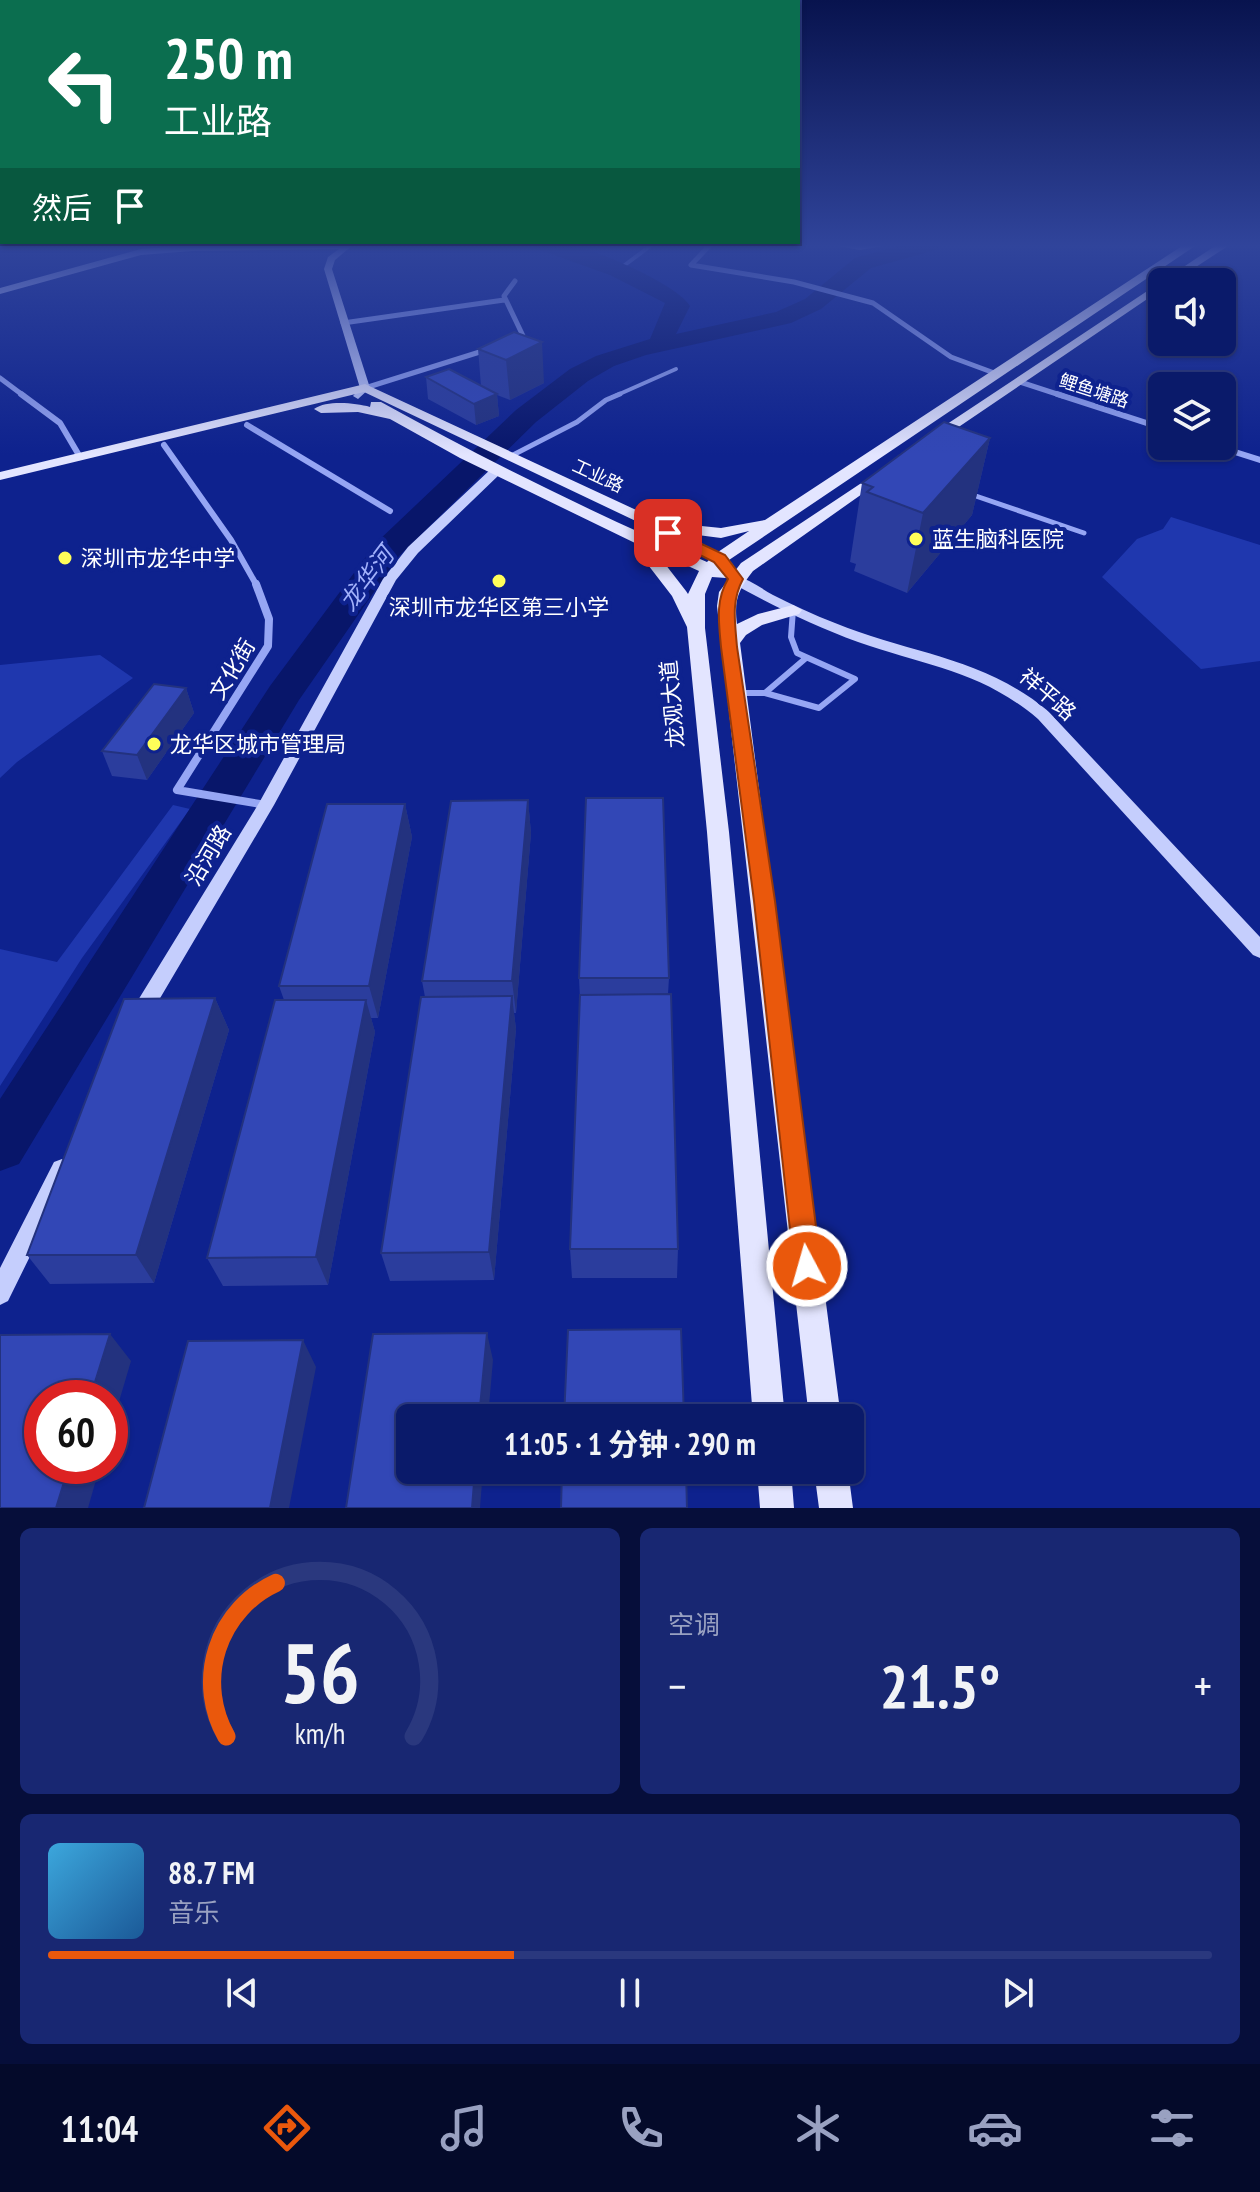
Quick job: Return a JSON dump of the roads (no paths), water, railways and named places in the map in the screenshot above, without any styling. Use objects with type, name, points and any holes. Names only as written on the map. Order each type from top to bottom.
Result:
[{"type":"main road","points":[[714,564],[1087,314]]},
{"type":"main road","points":[[917,449],[1116,314]]},
{"type":"main road","points":[[0,485],[294,413],[361,392]]},
{"type":"main road","points":[[0,476],[361,392]]},
{"type":"main road","name":"工业路","points":[[361,392],[394,418],[465,455],[501,463],[646,520],[735,579]]},
{"type":"main road","name":"工业路","points":[[361,392],[479,443],[501,463],[628,534],[714,564]]},
{"type":"main road","points":[[294,413],[346,407],[394,418]]},
{"type":"main road","points":[[823,1404],[726,606],[728,592],[735,579],[763,554],[891,467]]},
{"type":"main road","points":[[646,520],[688,531],[721,533],[745,529],[786,513]]},
{"type":"main road","points":[[628,534],[659,565],[680,595],[696,628]]},
{"type":"main road","name":"龙观大道","points":[[714,564],[696,594],[696,628],[718,832],[768,1404]]},
{"type":"main road","points":[[729,647],[733,637],[748,625],[793,610]]},
{"type":"main road","points":[[775,1484],[777,1508]]},
{"type":"main road","points":[[833,1484],[836,1508]]},
{"type":"street","points":[[341,314],[361,392],[497,347]]},
{"type":"street","points":[[343,323],[403,314]]},
{"type":"street","points":[[511,344],[525,340],[512,314]]},
{"type":"street","points":[[891,314],[951,357],[997,374]]},
{"type":"street","points":[[0,378],[60,423],[80,457]]},
{"type":"street","name":"鲤鱼塘路","points":[[1017,381],[1148,423]]},
{"type":"street","points":[[247,425],[390,511]]},
{"type":"street","name":"文化街","points":[[164,445],[246,566],[267,606],[272,624],[266,652],[177,790],[266,805]]},
{"type":"street","points":[[1236,452],[1260,460]]},
{"type":"street","name":"沿河路","points":[[129,1035],[386,599],[390,579],[413,550],[501,463]]},
{"type":"street","name":"祥平路","points":[[735,579],[793,610],[862,638],[963,667],[1010,687],[1043,715],[1260,950]]},
{"type":"street","points":[[0,1293],[67,1159]]},
{"type":"lane","points":[[501,463],[577,422],[606,400],[676,369]]},
{"type":"lane","points":[[959,490],[1084,533]]},
{"type":"lane","points":[[735,693],[765,693],[816,709],[829,705],[855,679],[806,658],[793,647],[790,627],[793,610]]},
{"type":"lane","points":[[765,693],[806,658]]},
{"type":"waterway","points":[[661,343],[665,327],[673,314]]},
{"type":"waterway","name":"龙华河","points":[[0,1146],[283,695],[388,549],[526,416],[579,375],[605,361],[639,349],[791,314]]},
{"type":"place","name":"蓝生脑科医院","points":[[916,539]]},
{"type":"place","name":"深圳市龙华中学","points":[[65,558]]},
{"type":"place","name":"深圳市龙华区第三小学","points":[[499,581]]},
{"type":"place","name":"龙华区城市管理局","points":[[154,744]]}]
